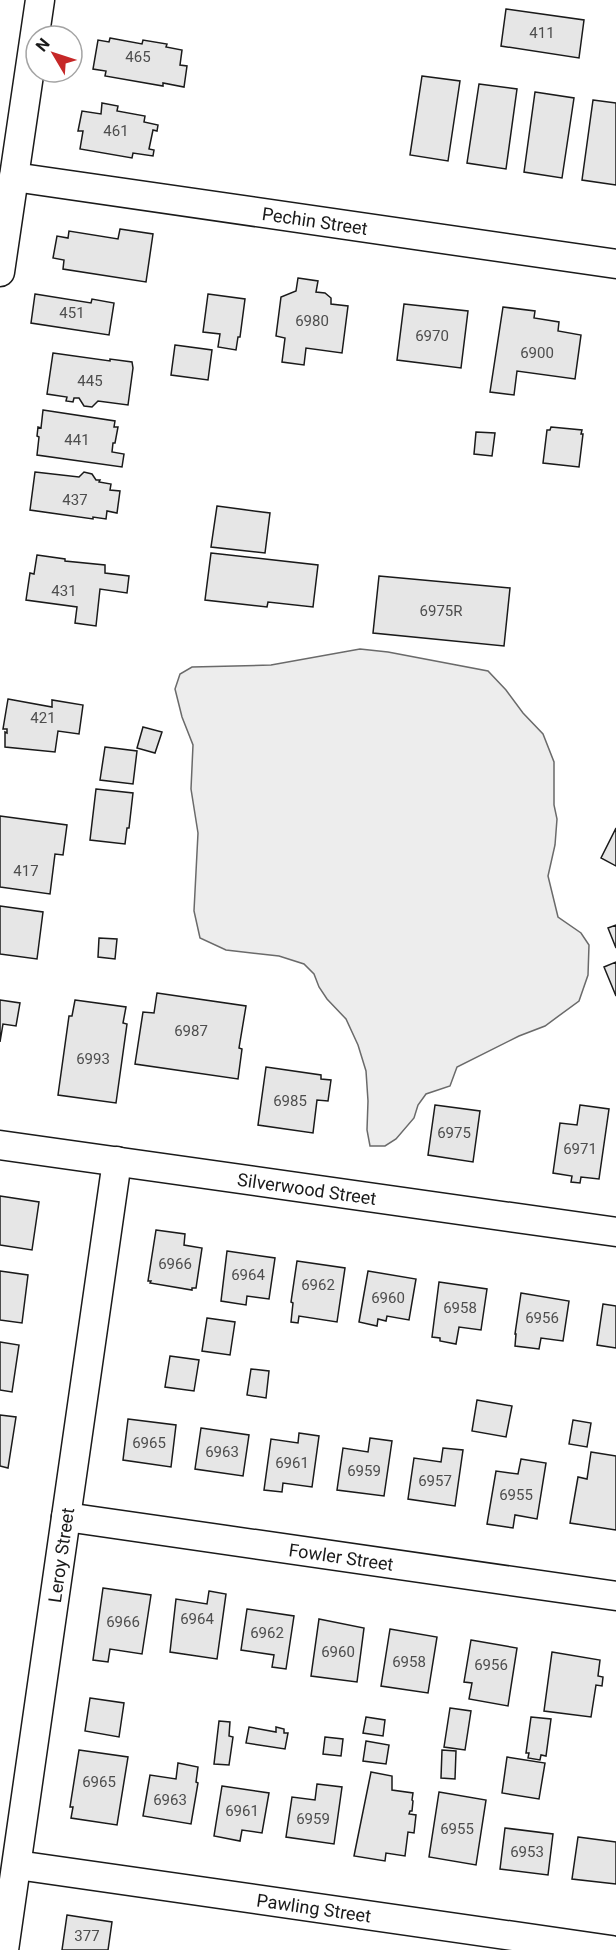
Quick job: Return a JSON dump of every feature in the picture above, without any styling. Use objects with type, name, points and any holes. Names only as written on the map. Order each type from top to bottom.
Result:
[{"type":"street","points":[[0,272],[40,0]]},
{"type":"street","name":"Pechin Street","points":[[14,177],[616,264]]},
{"type":"street","name":"Silverwood Street","points":[[0,1144],[616,1232]]},
{"type":"street","name":"Leroy Street","points":[[4,1950],[117,1161]]},
{"type":"street","name":"Fowler Street","points":[[66,1517],[616,1596]]},
{"type":"street","name":"Pawling Street","points":[[16,1864],[611,1950]]},
{"type":"shaded area","points":[[360,649],[488,671],[543,734],[554,762],[554,805],[557,819],[555,845],[548,876],[558,917],[581,933],[589,945],[588,975],[579,1001],[545,1026],[519,1036],[457,1067],[450,1086],[426,1094],[418,1105],[414,1118],[396,1139],[385,1146],[370,1146],[367,1130],[366,1071],[358,1045],[346,1019],[327,999],[314,974],[304,964],[279,956],[226,950],[200,938],[194,911],[198,833],[191,789],[193,745],[182,717],[175,689],[180,674],[192,667],[271,665]]},
{"type":"building","points":[[506,9],[584,20],[579,58],[501,46]]},
{"type":"building","points":[[110,38],[142,44],[143,40],[167,44],[166,47],[182,50],[180,65],[187,66],[184,87],[163,83],[163,86],[105,76],[106,71],[93,69],[98,40],[109,42]]},
{"type":"building","points":[[422,76],[460,81],[448,161],[410,155]]},
{"type":"building","points":[[479,84],[517,89],[506,169],[467,163]]},
{"type":"building","points":[[535,92],[574,98],[562,178],[524,172]]},
{"type":"building","points":[[593,100],[616,103],[616,185],[582,180]]},
{"type":"building","points":[[102,103],[118,106],[117,111],[145,116],[144,122],[158,125],[157,131],[153,130],[149,149],[154,150],[153,156],[133,153],[132,158],[80,149],[83,131],[78,131],[82,111],[101,114]]},
{"type":"building","points":[[120,229],[153,234],[146,282],[63,269],[64,260],[53,258],[57,236],[68,238],[69,231],[118,239]]},
{"type":"building","points":[[298,278],[318,281],[316,292],[325,293],[331,298],[331,304],[348,306],[342,353],[306,348],[304,365],[282,362],[285,338],[276,336],[281,297],[296,291]]},
{"type":"building","points":[[35,294],[91,303],[92,299],[114,303],[109,335],[31,323]]},
{"type":"building","points":[[208,294],[245,299],[236,350],[218,347],[220,334],[203,332]]},
{"type":"building","points":[[404,304],[468,311],[461,368],[397,360]]},
{"type":"building","points":[[503,307],[535,311],[534,318],[559,322],[558,331],[581,335],[575,379],[517,371],[514,395],[490,392]]},
{"type":"building","points":[[175,345],[212,350],[208,380],[171,375]]},
{"type":"building","points":[[53,353],[132,362],[128,405],[98,401],[92,407],[84,406],[79,398],[74,398],[73,402],[66,401],[67,397],[47,394]]},
{"type":"building","points":[[43,410],[115,421],[114,427],[118,427],[112,452],[124,454],[122,467],[37,455],[38,427],[41,428]]},
{"type":"building","points":[[551,427],[582,430],[579,467],[543,463],[547,430]]},
{"type":"building","points":[[476,432],[495,433],[492,456],[474,454]]},
{"type":"building","points":[[35,472],[79,477],[84,472],[92,474],[96,480],[100,480],[99,482],[111,484],[110,490],[120,491],[117,513],[107,511],[106,519],[93,517],[93,519],[30,510]]},
{"type":"building","points":[[217,506],[270,513],[265,553],[211,547]]},
{"type":"building","points":[[211,553],[318,565],[313,607],[268,602],[267,607],[205,600]]},
{"type":"building","points":[[37,555],[65,559],[65,561],[105,565],[105,573],[129,576],[127,593],[100,589],[96,626],[75,623],[77,607],[26,600],[30,573],[34,574]]},
{"type":"building","points":[[379,576],[510,588],[504,646],[373,633]]},
{"type":"building","points":[[8,699],[52,707],[52,700],[83,705],[79,734],[58,731],[55,752],[5,747],[7,729],[3,729]]},
{"type":"building","points":[[143,727],[162,732],[155,753],[137,748]]},
{"type":"building","points":[[105,747],[137,751],[133,784],[100,780]]},
{"type":"building","points":[[96,789],[133,793],[125,844],[90,840]]},
{"type":"building","points":[[0,816],[67,825],[63,855],[55,854],[50,894],[0,887]]},
{"type":"building","points":[[616,828],[616,866],[601,858]]},
{"type":"building","points":[[0,906],[43,912],[37,959],[0,954]]},
{"type":"building","points":[[616,925],[616,948],[608,928]]},
{"type":"building","points":[[99,938],[117,939],[115,959],[98,957]]},
{"type":"building","points":[[616,962],[616,996],[604,967]]},
{"type":"building","points":[[157,993],[246,1006],[239,1048],[242,1049],[238,1079],[135,1064],[143,1012],[154,1013]]},
{"type":"building","points":[[0,1000],[20,1003],[16,1026],[3,1024],[0,1042]]},
{"type":"building","points":[[75,1000],[126,1007],[123,1023],[127,1024],[116,1103],[58,1095],[69,1016],[72,1016]]},
{"type":"building","points":[[266,1067],[321,1075],[321,1079],[331,1080],[328,1101],[317,1100],[313,1133],[258,1125]]},
{"type":"building","points":[[435,1105],[480,1111],[473,1162],[428,1155]]},
{"type":"building","points":[[580,1105],[609,1109],[599,1179],[581,1177],[580,1183],[571,1182],[572,1176],[553,1173],[560,1123],[577,1125]]},
{"type":"building","points":[[0,1196],[39,1202],[32,1250],[0,1245]]},
{"type":"building","points":[[156,1230],[185,1234],[184,1245],[202,1248],[196,1288],[192,1290],[148,1281]]},
{"type":"building","points":[[227,1251],[275,1258],[269,1299],[247,1296],[246,1305],[221,1301]]},
{"type":"building","points":[[297,1261],[345,1268],[337,1322],[299,1316],[298,1323],[291,1322],[293,1303],[291,1302]]},
{"type":"building","points":[[0,1271],[28,1275],[22,1323],[0,1320]]},
{"type":"building","points":[[368,1271],[416,1279],[409,1320],[387,1316],[386,1321],[378,1319],[377,1326],[359,1322]]},
{"type":"building","points":[[439,1282],[487,1289],[481,1330],[459,1327],[456,1344],[432,1337]]},
{"type":"building","points":[[521,1293],[569,1301],[563,1341],[541,1338],[539,1349],[515,1346]]},
{"type":"building","points":[[603,1304],[616,1306],[616,1348],[597,1345]]},
{"type":"building","points":[[207,1318],[235,1322],[230,1355],[202,1351]]},
{"type":"building","points":[[0,1342],[19,1345],[12,1392],[0,1390]]},
{"type":"building","points":[[170,1356],[199,1360],[194,1391],[165,1387]]},
{"type":"building","points":[[251,1369],[269,1371],[266,1398],[247,1395]]},
{"type":"building","points":[[477,1400],[512,1406],[506,1437],[472,1431]]},
{"type":"building","points":[[0,1415],[16,1417],[8,1468],[0,1466]]},
{"type":"building","points":[[128,1419],[176,1425],[171,1467],[123,1460]]},
{"type":"building","points":[[573,1420],[591,1423],[587,1447],[569,1444]]},
{"type":"building","points":[[201,1428],[249,1435],[243,1476],[195,1469]]},
{"type":"building","points":[[299,1433],[319,1436],[312,1487],[283,1483],[282,1492],[264,1490],[271,1439],[298,1443]]},
{"type":"building","points":[[370,1438],[392,1441],[384,1496],[337,1490],[343,1448],[368,1452]]},
{"type":"building","points":[[443,1448],[463,1450],[455,1506],[408,1499],[414,1458],[441,1462]]},
{"type":"building","points":[[591,1452],[616,1456],[616,1530],[570,1523],[578,1477],[587,1479]]},
{"type":"building","points":[[521,1459],[546,1463],[537,1519],[515,1515],[513,1528],[487,1524],[496,1471],[518,1474]]},
{"type":"building","points":[[103,1588],[151,1595],[142,1654],[110,1649],[108,1662],[93,1660]]},
{"type":"building","points":[[209,1591],[226,1594],[217,1659],[170,1652],[176,1599],[207,1604]]},
{"type":"building","points":[[247,1609],[294,1616],[286,1669],[272,1667],[274,1655],[241,1650]]},
{"type":"building","points":[[319,1619],[364,1628],[357,1682],[311,1676]]},
{"type":"building","points":[[390,1629],[437,1637],[428,1693],[381,1686]]},
{"type":"building","points":[[471,1640],[517,1648],[508,1706],[469,1699],[472,1683],[464,1682]]},
{"type":"building","points":[[552,1652],[600,1660],[598,1676],[603,1677],[602,1686],[596,1685],[591,1717],[544,1711]]},
{"type":"building","points":[[90,1698],[124,1703],[119,1737],[85,1731]]},
{"type":"building","points":[[450,1708],[471,1711],[465,1750],[444,1747]]},
{"type":"building","points":[[366,1717],[385,1720],[383,1736],[363,1733]]},
{"type":"building","points":[[531,1717],[551,1719],[546,1756],[541,1755],[540,1760],[528,1758],[529,1753],[526,1753]]},
{"type":"building","points":[[219,1721],[230,1722],[229,1736],[233,1737],[229,1765],[214,1764]]},
{"type":"building","points":[[249,1727],[276,1732],[276,1727],[284,1729],[284,1733],[288,1733],[285,1749],[246,1743]]},
{"type":"building","points":[[325,1737],[343,1739],[341,1756],[323,1754]]},
{"type":"building","points":[[366,1741],[389,1745],[386,1764],[363,1761]]},
{"type":"building","points":[[79,1750],[128,1757],[117,1825],[71,1818],[73,1807],[70,1807]]},
{"type":"building","points":[[442,1750],[456,1751],[455,1779],[441,1778]]},
{"type":"building","points":[[507,1757],[545,1763],[539,1799],[502,1793]]},
{"type":"building","points":[[178,1763],[198,1767],[196,1782],[198,1783],[191,1824],[143,1816],[150,1775],[176,1779]]},
{"type":"building","points":[[371,1772],[392,1776],[392,1790],[413,1793],[412,1811],[409,1814],[416,1815],[414,1833],[408,1832],[405,1856],[386,1853],[385,1861],[354,1856]]},
{"type":"building","points":[[317,1784],[342,1787],[334,1844],[286,1837],[292,1797],[315,1800]]},
{"type":"building","points":[[222,1786],[269,1793],[262,1833],[242,1830],[240,1841],[214,1836]]},
{"type":"building","points":[[439,1792],[486,1800],[476,1865],[429,1857]]},
{"type":"building","points":[[505,1828],[553,1834],[548,1875],[500,1869]]},
{"type":"building","points":[[578,1837],[616,1842],[616,1884],[572,1879]]},
{"type":"building","points":[[67,1915],[112,1922],[108,1950],[62,1950]]}]
